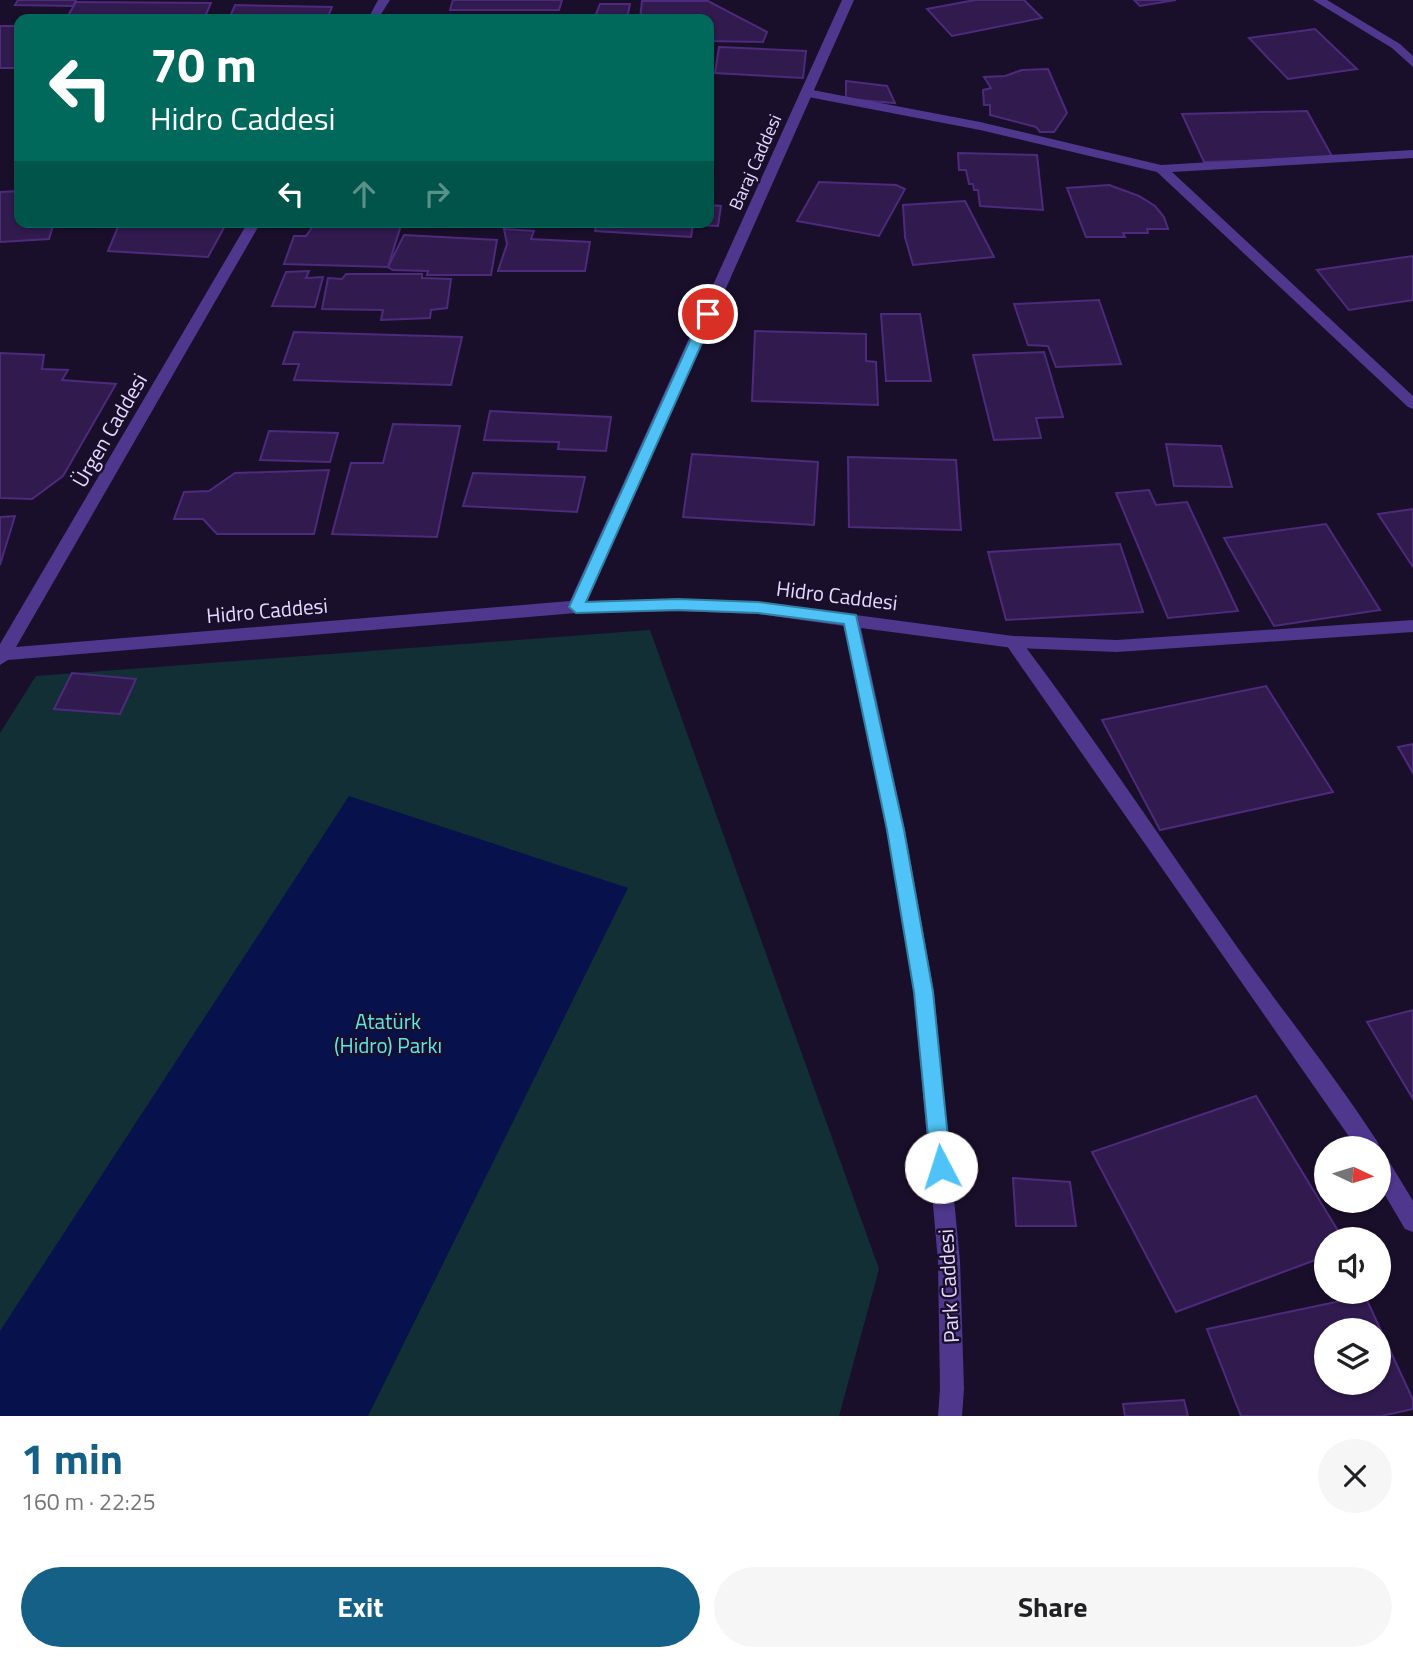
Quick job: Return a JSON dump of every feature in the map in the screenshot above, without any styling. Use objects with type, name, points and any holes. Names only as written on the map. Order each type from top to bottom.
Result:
[{"type":"street","name":"Baraj Caddesi","points":[[576,607],[848,0]]},
{"type":"street","points":[[1320,0],[1396,46],[1413,63]]},
{"type":"street","points":[[807,93],[980,126],[1161,169],[1413,154]]},
{"type":"street","points":[[1161,169],[1413,404]]},
{"type":"street","name":"Ürgen Caddesi","points":[[2,656],[252,228]]},
{"type":"street","name":"Hidro Caddesi","points":[[2,656],[576,607],[678,605],[758,608],[1013,642],[1117,646],[1413,626]]},
{"type":"street","name":"Park Caddesi","points":[[851,619],[896,830],[923,992],[949,1261],[952,1389],[950,1416]]},
{"type":"street","points":[[1013,642],[1066,712],[1265,1003],[1343,1106],[1362,1136]]},
{"type":"street","points":[[1391,1185],[1413,1221]]},
{"type":"green space","name":"Atatürk (Hidro) Parkı","points":[[650,630],[879,1269],[839,1416],[0,1416],[0,733],[36,676]]},
{"type":"shaded area","points":[[349,796],[628,888],[368,1416],[0,1416],[0,1331]]},
{"type":"building","points":[[18,0],[76,0],[73,6],[15,5]]},
{"type":"building","points":[[453,0],[562,0],[559,10],[450,10]]},
{"type":"building","points":[[975,0],[1024,0],[1042,18],[952,36],[927,9]]},
{"type":"building","points":[[1134,0],[1176,0],[1140,6]]},
{"type":"building","points":[[642,1],[708,1],[767,32],[763,42],[714,41],[714,14],[641,14]]},
{"type":"building","points":[[76,2],[211,3],[206,14],[69,14]]},
{"type":"building","points":[[600,4],[630,4],[628,14],[596,14]]},
{"type":"building","points":[[235,5],[332,7],[329,14],[231,14]]},
{"type":"building","points":[[0,26],[14,26],[14,68],[0,68]]},
{"type":"building","points":[[1315,29],[1357,69],[1288,79],[1249,38]]},
{"type":"building","points":[[719,47],[806,51],[803,78],[715,73]]},
{"type":"building","points":[[1048,69],[1067,113],[1054,132],[1040,132],[1036,127],[990,115],[990,105],[984,105],[983,90],[991,88],[984,77],[1005,76],[1022,70]]},
{"type":"building","points":[[846,81],[887,86],[895,103],[846,99]]},
{"type":"building","points":[[1307,111],[1333,158],[1204,162],[1182,114]]},
{"type":"building","points":[[958,153],[1037,155],[1043,210],[980,206],[978,190],[974,190],[973,184],[969,184],[966,170],[959,170]]},
{"type":"building","points":[[819,182],[896,185],[905,189],[879,236],[797,221]]},
{"type":"building","points":[[1109,185],[1139,196],[1155,206],[1164,217],[1168,229],[1147,229],[1148,233],[1123,233],[1125,237],[1086,237],[1067,188]]},
{"type":"building","points":[[14,191],[14,228],[52,228],[49,239],[0,242],[0,192]]},
{"type":"building","points":[[965,201],[994,257],[913,265],[905,237],[903,205]]},
{"type":"building","points":[[714,205],[721,206],[718,226],[714,226]]},
{"type":"building","points":[[118,228],[224,228],[208,257],[108,251]]},
{"type":"building","points":[[312,228],[400,228],[388,267],[284,264],[294,236],[306,236]]},
{"type":"building","points":[[596,228],[692,228],[691,237],[595,231]]},
{"type":"building","points":[[504,229],[534,231],[531,239],[590,242],[585,271],[498,271],[507,244]]},
{"type":"building","points":[[404,235],[497,240],[491,275],[427,275],[428,271],[393,270],[388,267]]},
{"type":"building","points":[[1413,256],[1413,300],[1349,310],[1317,270]]},
{"type":"building","points":[[309,271],[306,278],[323,277],[315,307],[272,306],[286,272]]},
{"type":"building","points":[[346,274],[422,274],[422,278],[451,279],[447,308],[431,310],[430,318],[381,320],[383,310],[322,309],[328,278],[342,279]]},
{"type":"building","points":[[1099,300],[1121,364],[1056,367],[1048,346],[1028,345],[1014,304]]},
{"type":"building","points":[[881,314],[920,314],[931,381],[886,381]]},
{"type":"building","points":[[755,331],[866,334],[866,361],[876,362],[878,405],[752,401]]},
{"type":"building","points":[[294,332],[462,337],[451,385],[294,380],[299,364],[283,364]]},
{"type":"building","points":[[1044,352],[1063,417],[1036,418],[1041,438],[994,440],[973,355]]},
{"type":"building","points":[[0,353],[44,355],[42,369],[68,370],[62,380],[116,384],[63,476],[32,499],[0,498]]},
{"type":"building","points":[[490,411],[611,417],[606,451],[558,449],[559,442],[484,440]]},
{"type":"building","points":[[393,424],[460,426],[437,537],[332,534],[351,463],[383,463]]},
{"type":"building","points":[[269,431],[338,433],[330,462],[260,460]]},
{"type":"building","points":[[1166,444],[1221,446],[1232,487],[1174,486]]},
{"type":"building","points":[[692,454],[818,462],[814,525],[683,517]]},
{"type":"building","points":[[848,457],[956,460],[961,530],[849,527]]},
{"type":"building","points":[[329,470],[314,534],[217,534],[203,519],[174,519],[184,492],[209,491],[235,473]]},
{"type":"building","points":[[473,473],[585,477],[577,512],[463,506]]},
{"type":"building","points":[[1149,490],[1156,505],[1187,502],[1238,611],[1168,618],[1116,493]]},
{"type":"building","points":[[1413,509],[1413,567],[1378,514]]},
{"type":"building","points":[[15,516],[0,565],[0,517]]},
{"type":"building","points":[[1326,524],[1380,610],[1274,626],[1224,538]]},
{"type":"building","points":[[1120,544],[1143,612],[1006,620],[988,552]]},
{"type":"building","points":[[72,673],[136,679],[120,714],[54,709]]},
{"type":"building","points":[[1266,686],[1333,792],[1160,830],[1102,720]]},
{"type":"building","points":[[1413,744],[1413,773],[1398,747]]},
{"type":"building","points":[[1413,1010],[1413,1099],[1367,1022]]},
{"type":"building","points":[[1256,1096],[1314,1191],[1314,1213],[1327,1213],[1336,1227],[1314,1227],[1314,1260],[1176,1312],[1092,1152]]},
{"type":"building","points":[[1013,1178],[1070,1182],[1076,1226],[1016,1226]]},
{"type":"building","points":[[1327,1304],[1369,1304],[1375,1318],[1314,1318],[1314,1395],[1391,1395],[1391,1352],[1413,1400],[1413,1409],[1381,1416],[1241,1416],[1207,1329]]},
{"type":"building","points":[[1184,1400],[1188,1416],[1125,1416],[1123,1404]]},
{"type":"route","points":[[708,314],[576,607],[678,605],[758,608],[851,619],[896,830],[923,992],[941,1167]]}]
